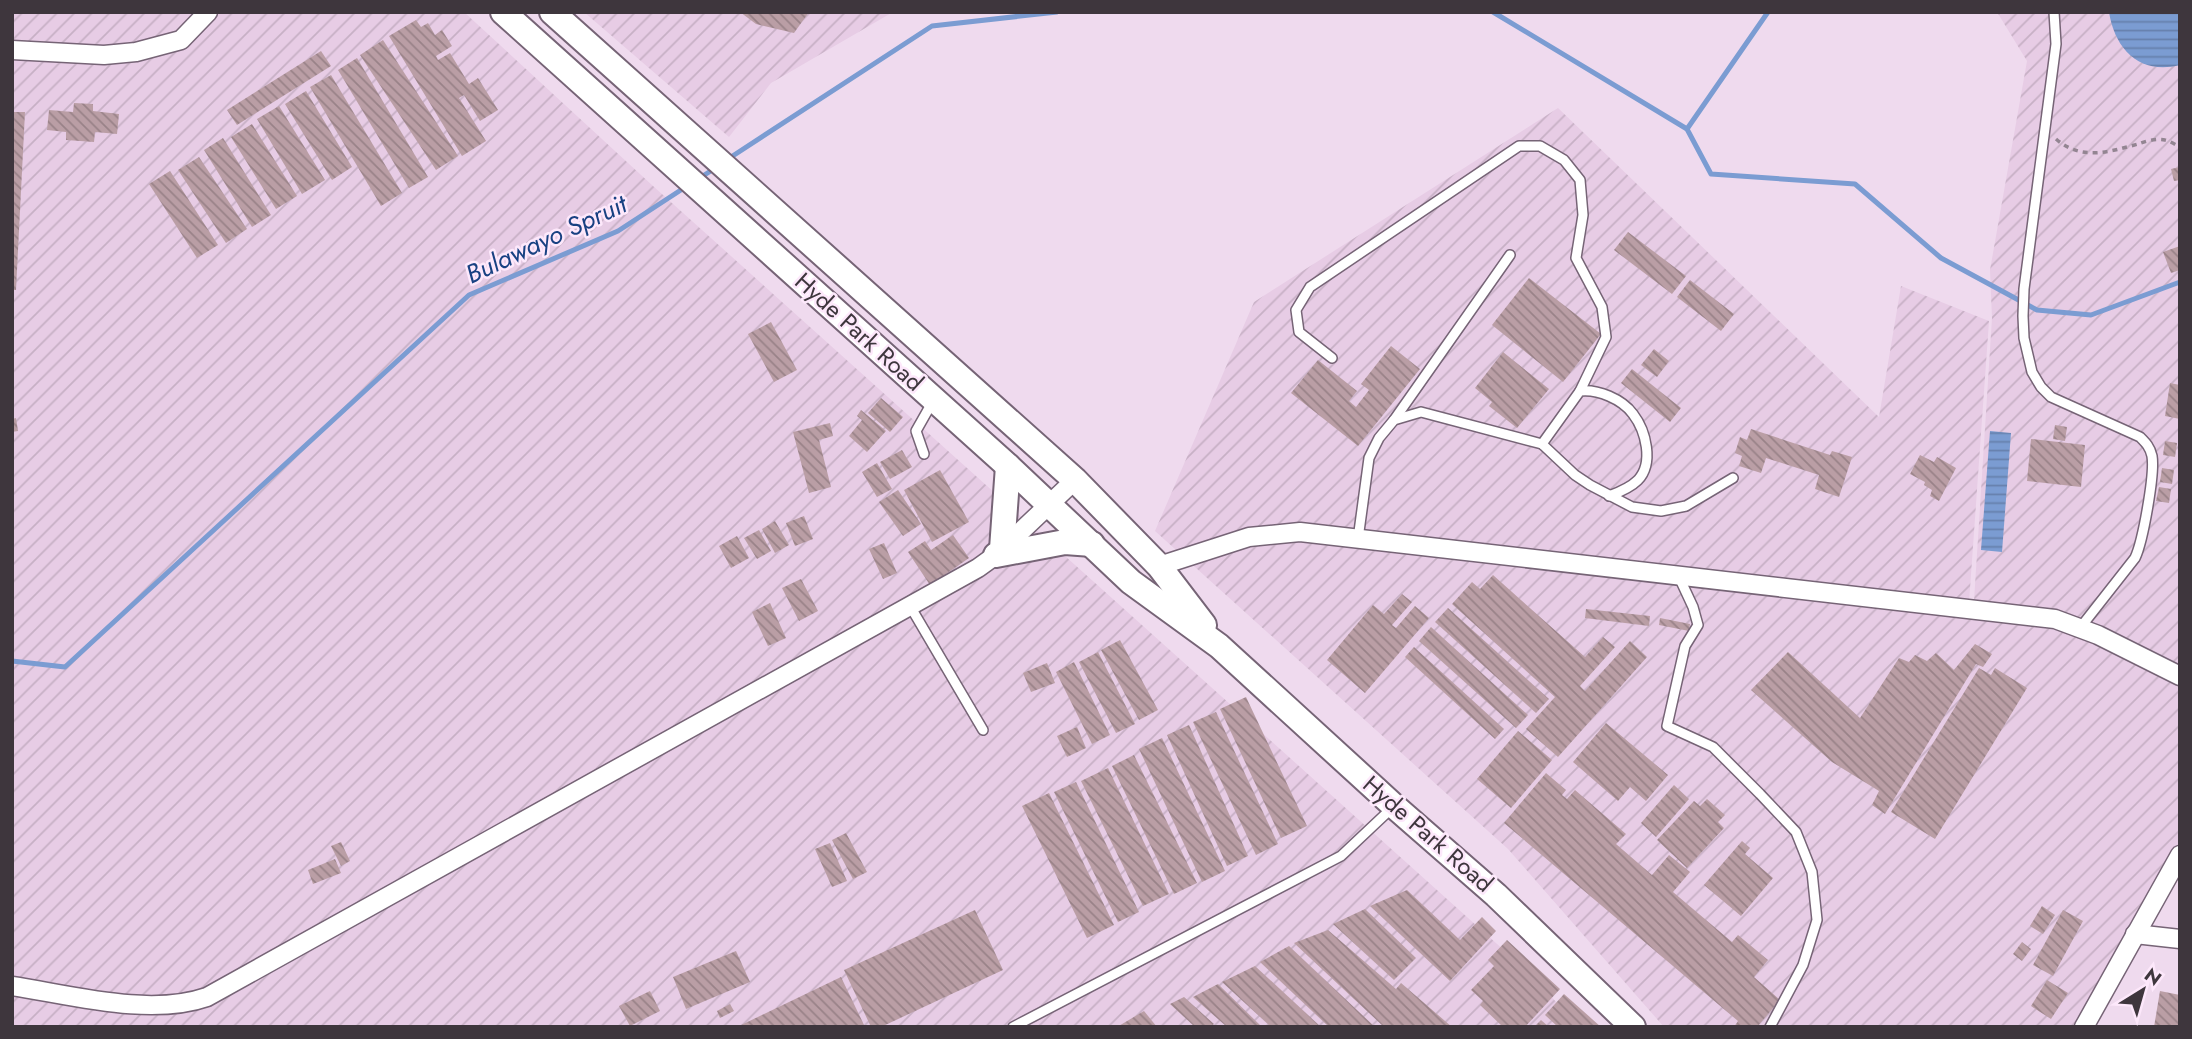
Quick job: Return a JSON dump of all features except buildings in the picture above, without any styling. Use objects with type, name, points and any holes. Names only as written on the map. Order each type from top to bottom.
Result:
[{"type":"street","points":[[12,50],[104,55],[136,52],[181,40],[208,12]]},
{"type":"street","name":"Hyde Park Road","points":[[503,12],[1009,466],[1131,582],[1219,646],[1496,895],[1633,1027]]},
{"type":"street","name":"Hyde Park Road","points":[[552,12],[1075,480],[1159,566],[1219,646]]},
{"type":"street","points":[[941,405],[970,385]]},
{"type":"street","points":[[999,552],[1009,466]]},
{"type":"street","points":[[12,986],[140,1006],[170,1005],[207,997],[978,568],[999,552],[1075,480]]},
{"type":"street","points":[[1159,566],[1260,535],[1300,532],[2055,619],[2080,628],[2180,676]]},
{"type":"street","points":[[999,552],[1065,542],[1092,544]]},
{"type":"street","points":[[2084,1027],[2180,855]]},
{"type":"street","points":[[2134,934],[2180,939]]},
{"type":"lane","points":[[2054,12],[2056,44],[2024,289],[2024,338],[2027,354],[2032,372],[2051,397],[2140,437],[2148,445],[2152,459],[2140,549],[2080,628]]},
{"type":"lane","points":[[1332,358],[1299,332],[1296,310],[1310,287],[1519,146],[1540,146],[1564,160],[1580,180],[1583,215],[1576,258],[1602,307],[1606,337],[1580,391],[1542,444]]},
{"type":"lane","points":[[1357,539],[1369,458],[1379,438],[1510,255]]},
{"type":"lane","points":[[1580,391],[1593,390],[1612,398],[1632,412],[1643,432],[1647,457],[1640,478],[1628,488],[1609,496]]},
{"type":"lane","points":[[924,454],[916,430],[941,405]]},
{"type":"lane","points":[[1394,420],[1421,412],[1542,444],[1576,475],[1632,507],[1661,511],[1686,506],[1733,478]]},
{"type":"lane","points":[[1678,575],[1698,625],[1685,646],[1667,726],[1713,747],[1760,794],[1796,832],[1812,872],[1817,919],[1803,965],[1770,1027]]},
{"type":"lane","points":[[910,606],[983,730]]},
{"type":"lane","points":[[1013,1027],[1340,856],[1394,806]]},
{"type":"path","points":[[2046,122],[2054,137],[2066,147],[2081,153],[2105,153],[2148,141],[2166,140],[2180,147]]},
{"type":"shaded area","points":[[12,12],[464,12],[653,186],[1535,978],[1578,1027],[12,1027]]},
{"type":"shaded area","points":[[584,12],[893,12],[771,83],[729,137]]},
{"type":"shaded area","points":[[1997,12],[2180,12],[2180,667],[1974,601],[1992,318],[1990,270],[2027,61]]},
{"type":"shaded area","points":[[1558,108],[1879,417],[1901,286],[1989,321],[1968,617],[2076,633],[2180,682],[2180,851],[2081,1027],[1664,1027],[1508,849],[1155,531],[1254,302]]},
{"type":"water","points":[[2109,12],[2180,12],[2180,65],[2153,66],[2132,56],[2117,38]]},
{"type":"water","points":[[1990,431],[2011,433],[2002,552],[1981,550]]},
{"type":"waterway","name":"Bulawayo Spruit","points":[[728,159],[932,26],[1057,12]]},
{"type":"waterway","name":"Bulawayo Spruit","points":[[1493,12],[1687,129],[1711,174],[1855,184],[1941,258],[2037,310],[2091,315],[2180,282]]},
{"type":"waterway","points":[[1687,129],[1768,12]]},
{"type":"waterway","name":"Bulawayo Spruit","points":[[698,179],[717,167]]},
{"type":"waterway","name":"Bulawayo Spruit","points":[[12,661],[65,667],[469,295],[618,231],[687,186]]}]
